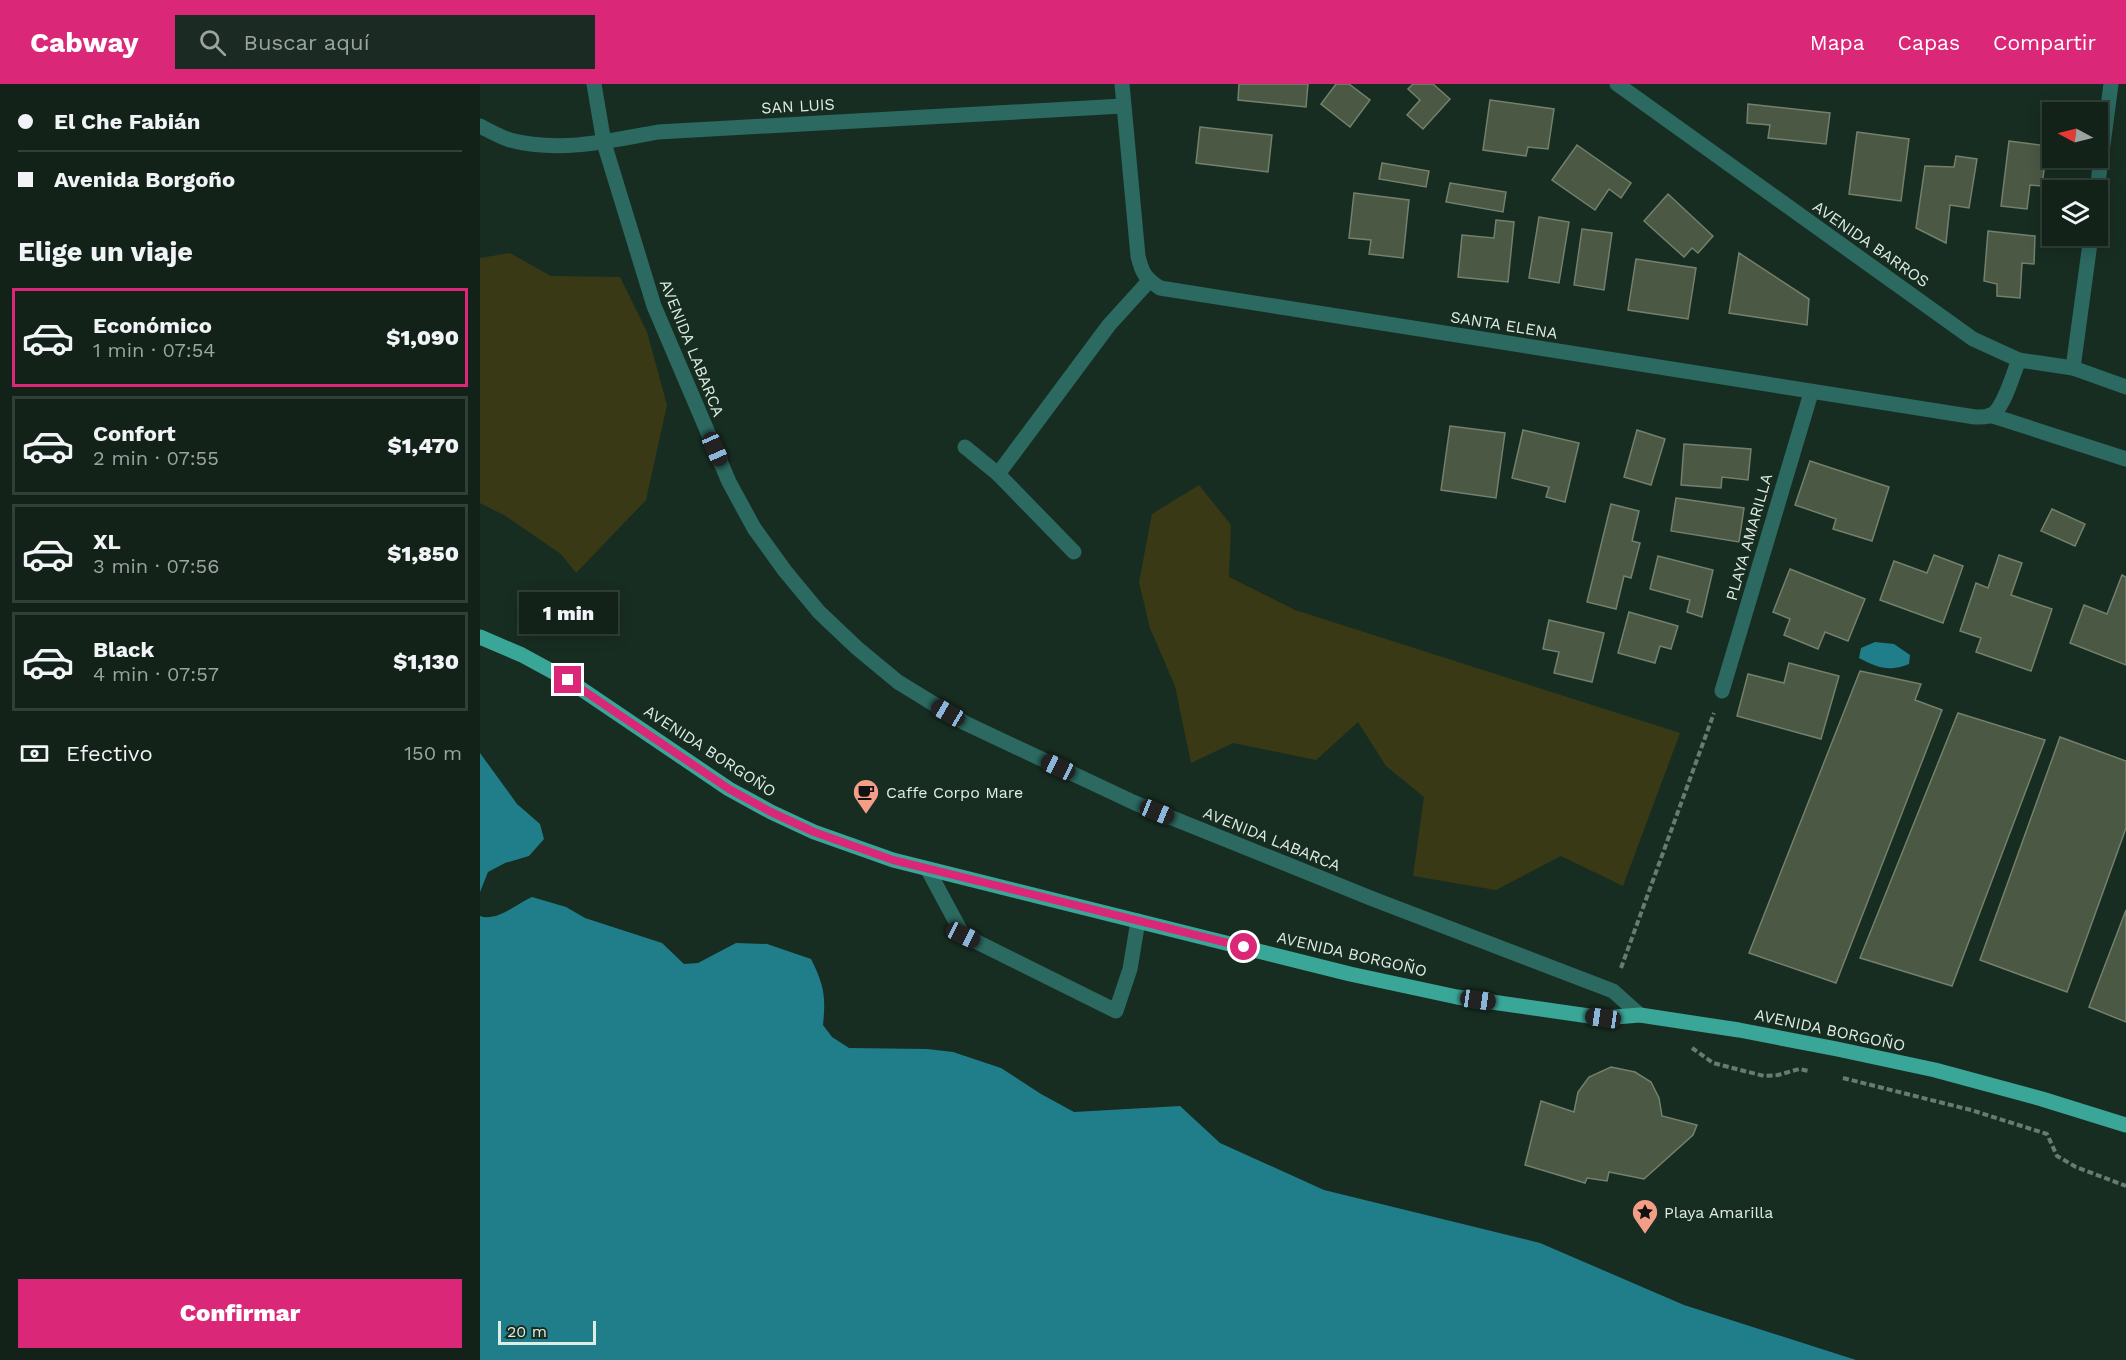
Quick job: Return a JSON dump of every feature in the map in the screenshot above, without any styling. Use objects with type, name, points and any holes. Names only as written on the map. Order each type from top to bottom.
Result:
[{"type":"main road","name":"AVENIDA BORGOÑO","points":[[480,637],[522,655],[568,680],[729,789],[771,812],[858,849],[928,870],[1350,974],[1457,997],[1603,1018],[1640,1015],[1838,1048],[2042,1099],[2126,1125]]},
{"type":"street","name":"AVENIDA LABARCA","points":[[594,84],[604,143],[654,306],[729,482],[754,528],[785,571],[819,612],[857,648],[898,682],[965,723],[1136,803],[1372,900],[1613,991],[1640,1015]]},
{"type":"street","points":[[998,474],[1108,325],[1149,281],[1141,271],[1138,256],[1122,84]]},
{"type":"street","name":"AVENIDA BARROS","points":[[1617,84],[1973,339],[2019,360],[2073,368],[2126,387]]},
{"type":"street","points":[[2098,180],[2112,84]]},
{"type":"street","name":"SAN LUIS","points":[[480,126],[508,139],[532,145],[569,145],[604,143],[658,132],[1123,105]]},
{"type":"street","points":[[2073,368],[2090,246]]},
{"type":"street","name":"SANTA ELENA","points":[[1149,281],[1160,288],[1173,291],[1811,393],[1955,415],[1990,416]]},
{"type":"street","points":[[1990,416],[2002,404],[2019,360]]},
{"type":"street","name":"PLAYA AMARILLA","points":[[1722,691],[1811,393]]},
{"type":"street","points":[[1990,416],[2126,459]]},
{"type":"street","points":[[965,447],[998,474],[1074,552]]},
{"type":"street","points":[[928,870],[963,935],[1116,1011],[1130,969],[1138,921]]},
{"type":"path","points":[[1613,991],[1722,691]]},
{"type":"shaded area","points":[[510,253],[551,276],[620,277],[647,332],[667,405],[646,500],[576,573],[561,554],[504,515],[480,503],[480,258]]},
{"type":"shaded area","points":[[1199,485],[1231,525],[1229,577],[1295,610],[1680,733],[1623,886],[1561,856],[1496,890],[1413,876],[1424,797],[1386,766],[1358,722],[1316,760],[1233,743],[1191,763],[1175,686],[1150,628],[1139,582],[1152,514]]},
{"type":"water","points":[[1875,642],[1894,644],[1910,655],[1909,664],[1884,668],[1859,658],[1861,648]]},
{"type":"water","points":[[480,753],[517,804],[540,824],[544,839],[529,856],[505,863],[488,872],[480,892]]},
{"type":"water","points":[[532,897],[566,907],[585,918],[662,943],[684,964],[698,963],[736,943],[767,944],[811,959],[823,991],[823,1025],[832,1037],[849,1048],[927,1049],[953,1052],[1001,1068],[1074,1112],[1180,1106],[1220,1143],[1324,1190],[1540,1243],[1684,1305],[1856,1360],[480,1360],[480,916],[500,914]]},
{"type":"building","points":[[1239,84],[1308,84],[1306,107],[1238,100]]},
{"type":"building","points":[[1336,84],[1349,84],[1370,100],[1350,127],[1321,104]]},
{"type":"building","points":[[1413,84],[1433,84],[1450,99],[1423,129],[1407,115],[1420,100],[1408,89]]},
{"type":"building","points":[[1490,100],[1554,109],[1548,149],[1528,147],[1526,156],[1483,150]]},
{"type":"building","points":[[1748,104],[1830,113],[1826,144],[1768,138],[1770,125],[1747,123]]},
{"type":"building","points":[[1200,127],[1272,135],[1268,172],[1196,163]]},
{"type":"building","points":[[1857,132],[1909,139],[1901,201],[1849,194]]},
{"type":"building","points":[[2009,141],[2042,145],[2042,168],[2044,168],[2042,186],[2030,185],[2027,209],[2001,206]]},
{"type":"building","points":[[1577,145],[1631,183],[1621,198],[1609,189],[1595,210],[1552,180]]},
{"type":"building","points":[[1956,156],[1977,159],[1969,208],[1950,205],[1946,243],[1916,228],[1925,166],[1954,167]]},
{"type":"building","points":[[1382,163],[1429,171],[1426,187],[1379,179]]},
{"type":"building","points":[[1450,183],[1506,192],[1503,212],[1446,202]]},
{"type":"building","points":[[1354,193],[1409,200],[1403,258],[1369,254],[1371,240],[1349,238]]},
{"type":"building","points":[[1668,194],[1713,236],[1698,253],[1692,248],[1684,257],[1644,221]]},
{"type":"building","points":[[1539,217],[1569,222],[1559,283],[1529,278]]},
{"type":"building","points":[[1496,220],[1514,222],[1508,282],[1458,277],[1462,235],[1494,238]]},
{"type":"building","points":[[1582,229],[1612,233],[1604,290],[1574,285]]},
{"type":"building","points":[[1988,231],[2035,236],[2034,264],[2022,263],[2020,298],[1997,296],[1997,284],[1984,281]]},
{"type":"building","points":[[1739,253],[1809,299],[1807,325],[1729,313]]},
{"type":"building","points":[[1636,259],[1696,268],[1688,319],[1628,310]]},
{"type":"building","points":[[1450,426],[1505,433],[1496,498],[1441,490]]},
{"type":"building","points":[[1523,430],[1579,443],[1565,502],[1546,497],[1549,487],[1512,478]]},
{"type":"building","points":[[1637,430],[1665,439],[1651,485],[1624,477]]},
{"type":"building","points":[[1684,444],[1751,449],[1748,480],[1722,477],[1721,488],[1681,485]]},
{"type":"building","points":[[1810,461],[1889,487],[1872,541],[1833,529],[1836,519],[1795,505]]},
{"type":"building","points":[[1676,498],[1744,508],[1739,542],[1671,531]]},
{"type":"building","points":[[1611,504],[1639,511],[1632,541],[1640,543],[1631,578],[1624,576],[1616,609],[1587,602]]},
{"type":"building","points":[[2052,509],[2085,524],[2075,546],[2041,531]]},
{"type":"building","points":[[1934,555],[1963,566],[1943,623],[1880,600],[1894,561],[1927,573]]},
{"type":"building","points":[[1999,555],[2022,563],[2011,595],[2052,609],[2031,671],[1976,652],[1981,638],[1960,631],[1976,583],[1988,588]]},
{"type":"building","points":[[1658,556],[1713,570],[1702,617],[1687,612],[1690,600],[1650,589]]},
{"type":"building","points":[[1790,569],[1865,599],[1848,641],[1825,632],[1818,649],[1784,635],[1790,619],[1773,612]]},
{"type":"building","points":[[2122,575],[2126,577],[2126,665],[2070,643],[2084,605],[2107,614]]},
{"type":"building","points":[[1629,612],[1678,626],[1671,649],[1660,646],[1655,663],[1618,653]]},
{"type":"building","points":[[1549,620],[1604,633],[1592,682],[1554,673],[1559,652],[1543,649]]},
{"type":"building","points":[[1789,663],[1839,676],[1821,739],[1737,716],[1748,674],[1784,683]]},
{"type":"building","points":[[1860,671],[1921,684],[1915,700],[1942,710],[1836,983],[1749,953]]},
{"type":"building","points":[[1958,713],[2045,740],[1952,986],[1860,958]]},
{"type":"building","points":[[2060,737],[2126,761],[2126,828],[2067,992],[1980,960]]},
{"type":"building","points":[[2126,910],[2126,1022],[2089,1007]]},
{"type":"building","points":[[1611,1067],[1635,1072],[1651,1082],[1659,1098],[1662,1116],[1697,1125],[1693,1135],[1644,1179],[1609,1172],[1607,1181],[1587,1178],[1585,1183],[1525,1165],[1541,1101],[1574,1112],[1578,1092],[1589,1077]]},
{"type":"place","name":"Caffe Corpo Mare","points":[[866,815]]},
{"type":"place","name":"Playa Amarilla","points":[[1645,1235]]},
{"type":"route","points":[[568,680],[729,789],[814,832],[858,849],[928,870],[1244,947]]}]
